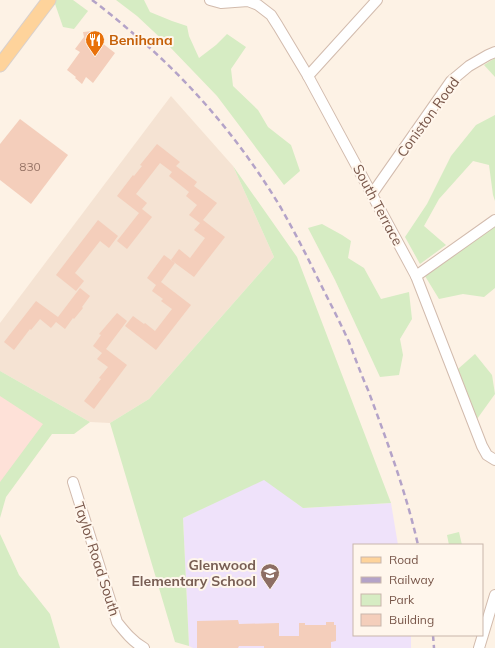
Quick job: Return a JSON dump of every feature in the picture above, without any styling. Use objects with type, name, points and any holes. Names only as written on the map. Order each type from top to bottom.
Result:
[{"type":"main road","points":[[0,65],[49,0]]},
{"type":"street","name":"South Terrace","points":[[210,0],[221,3],[248,1],[258,5],[271,16],[308,76],[416,276],[482,446],[487,455],[495,460]]},
{"type":"street","points":[[308,76],[377,0]]},
{"type":"street","name":"Coniston Road","points":[[372,194],[451,81],[469,66],[488,54],[495,52]]},
{"type":"street","points":[[416,276],[495,220]]},
{"type":"street","name":"Taylor Road South","points":[[73,482],[117,622],[138,645],[144,648]]},
{"type":"street","points":[[483,634],[495,594]]},
{"type":"street","points":[[479,648],[483,636]]},
{"type":"shaded area","points":[[171,96],[233,166],[274,257],[149,399],[110,423],[90,422],[0,371],[0,323]]},
{"type":"shaded area","points":[[0,371],[65,411],[0,495]]},
{"type":"shaded area","name":"Glenwood Elementary School","points":[[264,479],[303,508],[391,503],[398,544],[353,544],[353,636],[411,636],[411,648],[193,648],[189,646],[183,518]]},
{"type":"green space","points":[[73,0],[88,11],[74,29],[63,27],[54,1]]},
{"type":"green space","points":[[116,0],[144,0],[150,12],[187,26],[189,36],[199,58],[227,34],[246,47],[231,69],[233,86],[258,110],[268,127],[291,145],[300,171],[284,185],[217,96],[168,45],[137,16]]},
{"type":"green space","points":[[495,58],[495,77],[484,65]]},
{"type":"green space","points":[[495,115],[495,201],[489,165],[473,161],[439,199],[424,226],[446,245],[420,264],[405,237],[427,204],[451,156],[476,125]]},
{"type":"green space","points":[[233,166],[297,257],[391,503],[303,508],[264,480],[183,518],[189,646],[175,642],[110,423],[149,399],[274,257]]},
{"type":"green space","points":[[495,222],[495,288],[484,297],[463,294],[439,299],[425,276]]},
{"type":"green space","points":[[322,224],[351,241],[348,258],[364,268],[381,299],[409,292],[412,319],[400,339],[403,355],[399,375],[380,377],[335,280],[308,228]]},
{"type":"green space","points":[[475,354],[492,375],[495,394],[477,419],[458,369]]},
{"type":"green space","points":[[0,371],[90,422],[74,434],[52,434],[6,497],[0,518],[0,482],[43,424],[0,396]]},
{"type":"green space","points":[[459,532],[462,544],[449,544],[447,535]]},
{"type":"green space","points":[[0,534],[19,575],[50,614],[60,648],[0,648]]},
{"type":"building","name":"Benihana","points":[[93,31],[93,36],[115,53],[93,83],[86,77],[82,84],[67,70],[80,52],[75,49],[84,37],[83,32]]},
{"type":"building","points":[[20,119],[68,155],[31,204],[0,180],[0,144]]},
{"type":"building","points":[[157,144],[180,162],[176,166],[197,182],[194,186],[217,203],[203,220],[225,237],[194,277],[171,260],[179,249],[190,258],[205,238],[194,230],[200,223],[189,215],[197,205],[186,196],[189,192],[169,176],[172,172],[160,163],[136,194],[147,203],[142,209],[152,217],[127,249],[117,241],[139,213],[117,196],[142,166],[140,165]]},
{"type":"building","points":[[98,220],[118,236],[109,248],[100,241],[75,273],[84,281],[76,291],[56,275]]},
{"type":"building","points":[[164,255],[175,263],[161,282],[191,305],[156,350],[125,326],[133,316],[155,331],[172,309],[161,301],[163,299],[152,291],[156,285],[147,278]]},
{"type":"building","points":[[80,288],[90,296],[82,307],[83,308],[65,329],[56,322],[51,328],[40,319],[31,330],[30,329],[14,350],[4,342],[36,301],[58,317]]},
{"type":"building","points":[[117,313],[127,321],[106,349],[127,365],[94,409],[84,401],[101,379],[99,378],[108,367],[97,359],[102,353],[93,346],[101,335],[99,334]]},
{"type":"building","name":"Glenwood Elementary School","points":[[238,620],[239,624],[279,623],[279,636],[299,636],[299,623],[305,623],[305,625],[326,625],[326,622],[334,622],[334,625],[336,625],[336,641],[331,642],[331,648],[264,648],[264,646],[239,646],[238,648],[197,648],[197,621]]},
{"type":"railway","points":[[92,0],[156,54],[196,94],[250,160],[281,208],[349,342],[396,467],[418,544]]},
{"type":"railway","points":[[433,636],[434,648]]},
{"type":"place","name":"Benihana","points":[[95,57]]},
{"type":"place","name":"Glenwood Elementary School","points":[[270,590]]}]
